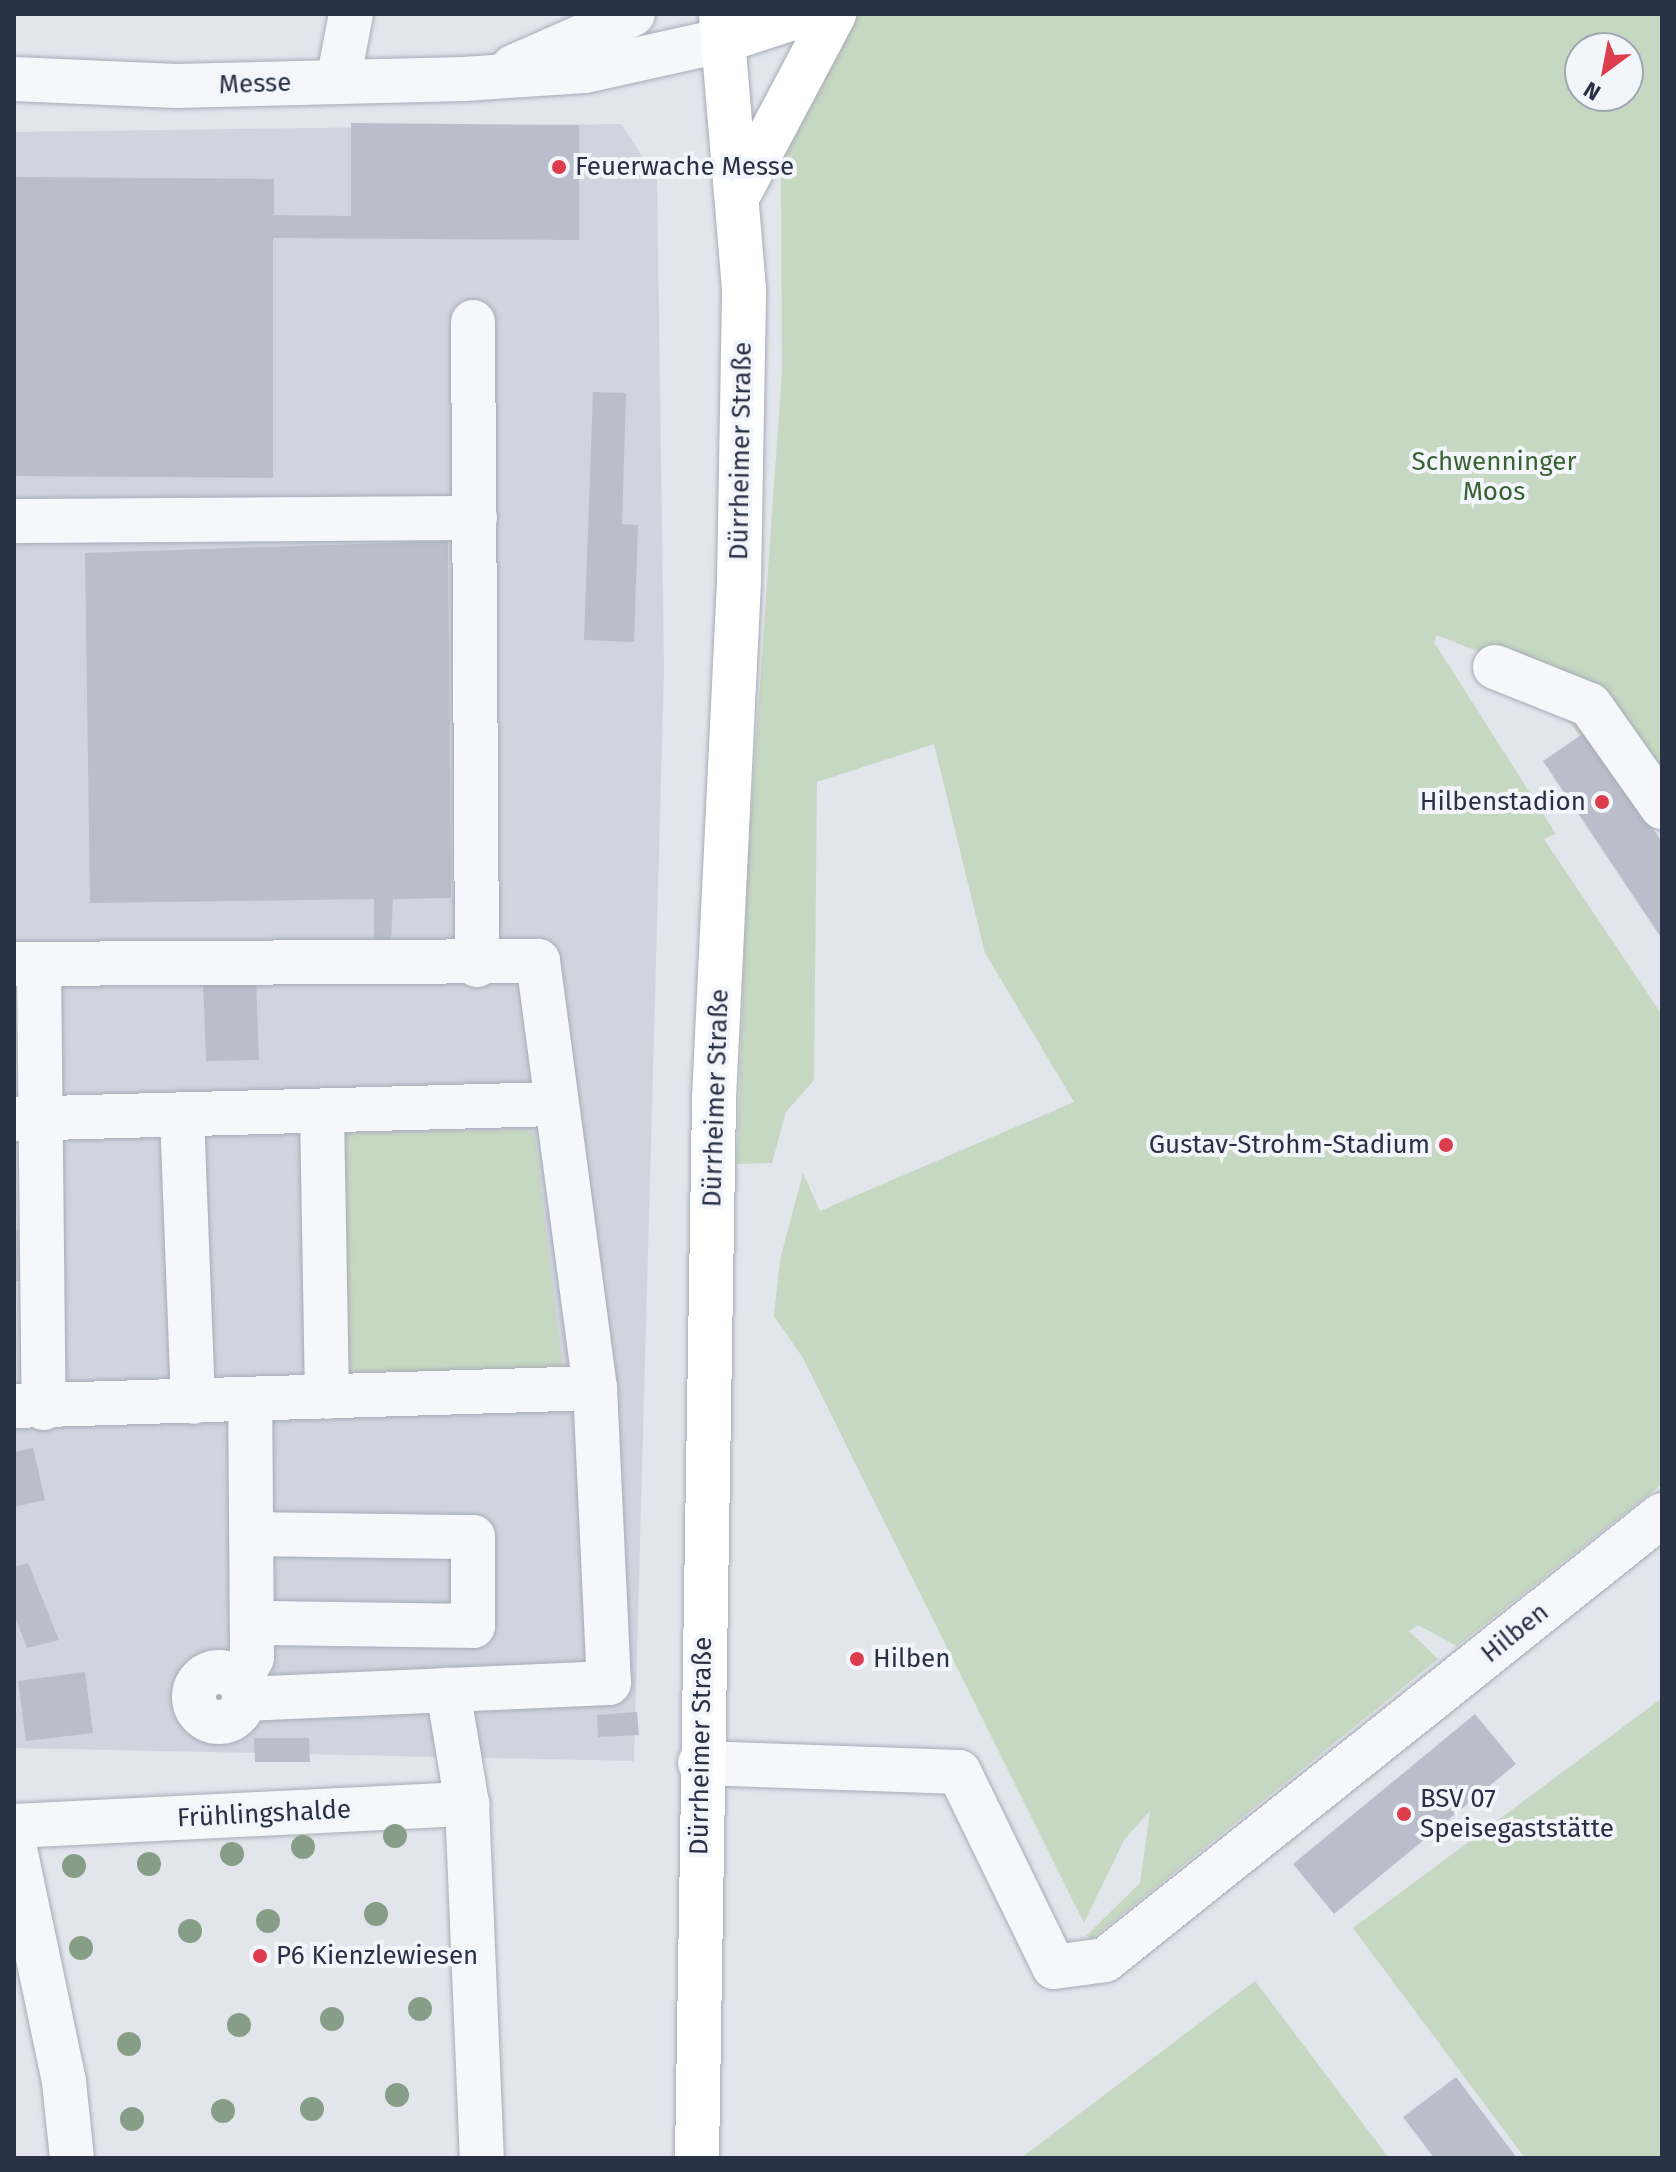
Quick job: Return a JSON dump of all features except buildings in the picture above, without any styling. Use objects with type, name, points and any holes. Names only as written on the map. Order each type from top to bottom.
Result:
[{"type":"main road","points":[[723,27],[805,14]]},
{"type":"main road","points":[[741,190],[834,14]]},
{"type":"main road","name":"Dürrheimer Straße","points":[[697,2158],[700,1763],[714,1098],[739,581],[741,190],[723,27]]},
{"type":"street","points":[[338,81],[351,14]]},
{"type":"street","name":"Messe","points":[[496,75],[633,14]]},
{"type":"street","name":"Messe","points":[[14,79],[176,86],[585,71],[723,27]]},
{"type":"street","points":[[473,322],[477,965]]},
{"type":"street","points":[[14,521],[475,518]]},
{"type":"street","points":[[1495,667],[1590,705],[1662,807]]},
{"type":"street","points":[[243,1667],[448,1690],[609,1683],[595,1388],[538,961],[477,965],[26,964],[29,1407],[595,1388]]},
{"type":"street","points":[[28,1118],[556,1104]]},
{"type":"street","points":[[322,1111],[327,1397]]},
{"type":"street","points":[[182,1115],[223,1401],[252,1534],[243,1667]]},
{"type":"street","points":[[223,1401],[233,1647],[243,1667]]},
{"type":"street","name":"Hilben","points":[[700,1763],[959,1772],[1054,1967],[1105,1960],[1662,1515]]},
{"type":"street","points":[[243,1667],[473,1626],[473,1537],[252,1534]]},
{"type":"street","points":[[463,1756],[478,1697],[502,1688]]},
{"type":"street","points":[[448,1690],[463,1756],[467,1804],[482,2158]]},
{"type":"street","name":"Frühlingshalde","points":[[14,1826],[467,1804]]},
{"type":"street","points":[[14,1844],[64,2082],[72,2158]]},
{"type":"shaded area","points":[[621,124],[657,179],[664,670],[634,1761],[14,1748],[14,132]]},
{"type":"green space","name":"Schwenninger Moos","points":[[860,14],[1662,14],[1662,827],[1630,806],[1536,675],[1437,635],[1434,642],[1556,834],[1544,839],[1662,1015],[1662,1484],[1457,1646],[1418,1625],[1409,1631],[1438,1659],[1092,1939],[1086,1936],[1140,1883],[1150,1811],[1124,1840],[1084,1923],[803,1358],[774,1316],[780,1260],[803,1173],[820,1211],[1074,1102],[985,953],[934,744],[817,782],[814,1080],[786,1112],[772,1163],[737,1164],[747,869],[782,371],[781,176],[790,118],[808,73]]},
{"type":"green space","points":[[525,1130],[535,1138],[563,1373],[340,1377],[340,1133]]},
{"type":"green space","points":[[1662,1698],[1662,2158],[1525,2158],[1353,1928]]},
{"type":"green space","points":[[1255,1981],[1389,2158],[1021,2158]]},
{"type":"place","name":"Feuerwache Messe","points":[[559,167]]},
{"type":"place","name":"Hilbenstadion","points":[[1602,802]]},
{"type":"place","name":"Gustav-Strohm-Stadium","points":[[1446,1145]]},
{"type":"place","name":"Hilben","points":[[857,1659]]},
{"type":"place","name":"BSV 07 Speisegaststätte","points":[[1404,1814]]},
{"type":"place","name":"P6 Kienzlewiesen","points":[[260,1956]]}]
